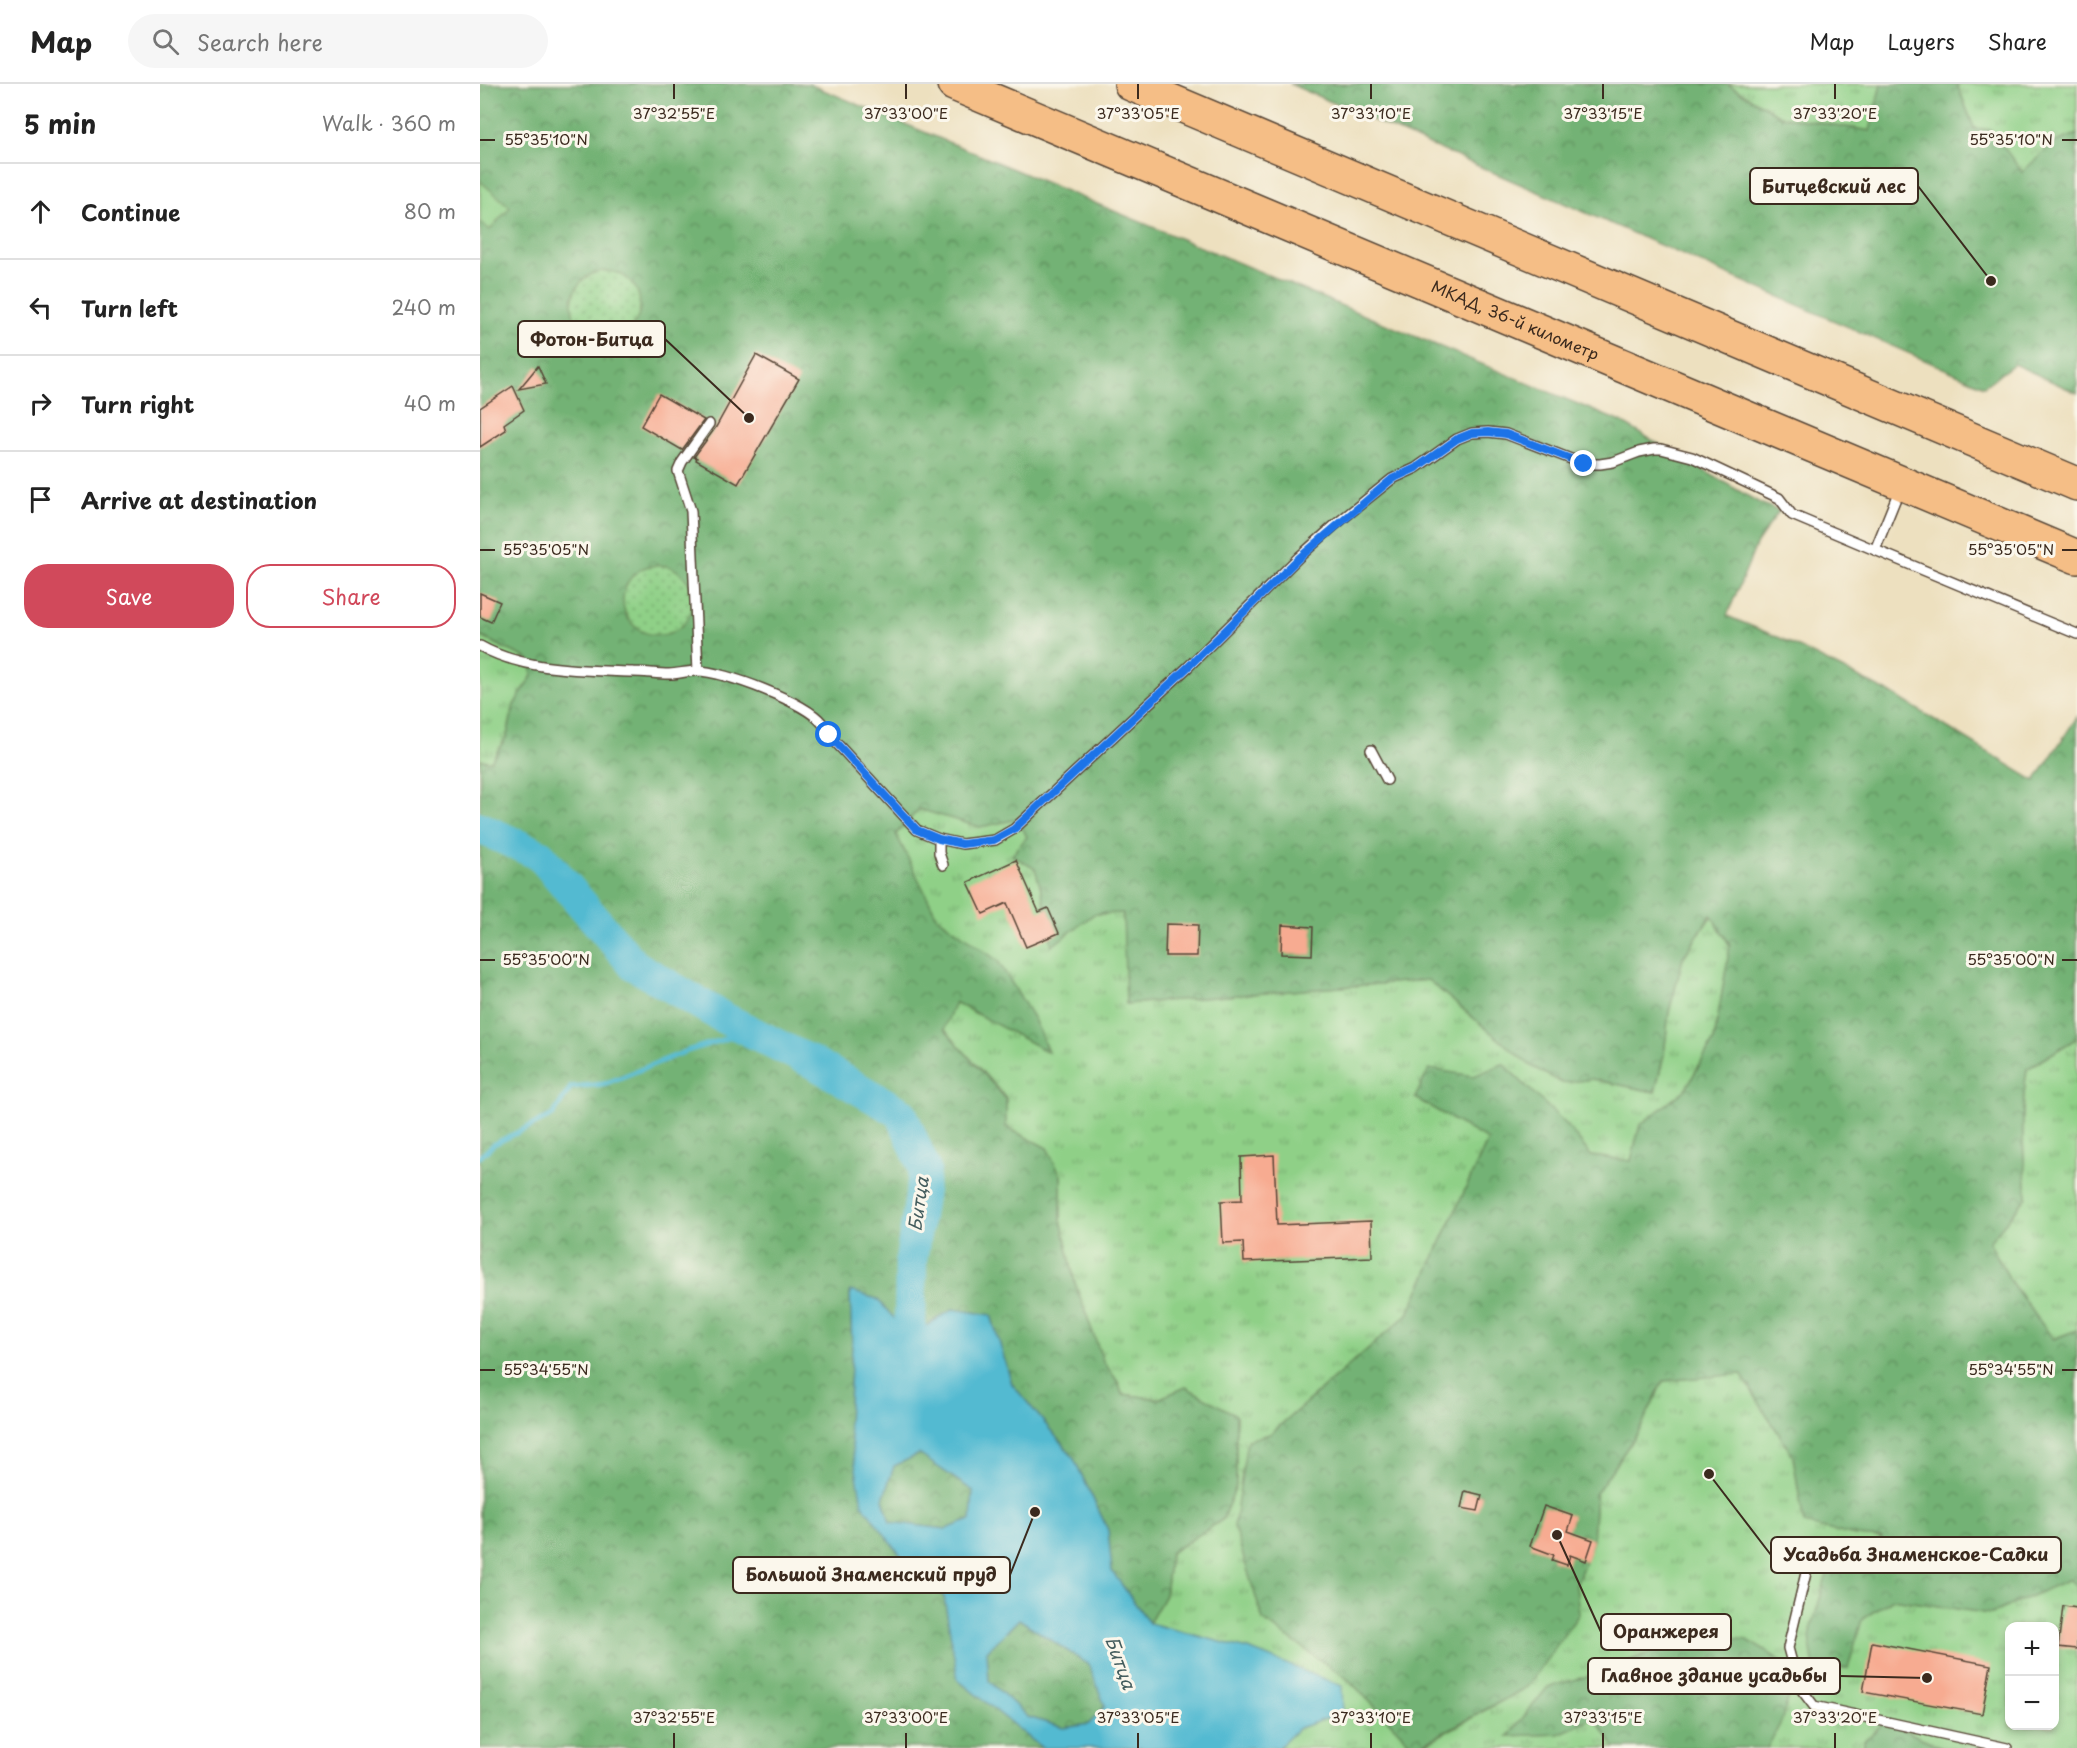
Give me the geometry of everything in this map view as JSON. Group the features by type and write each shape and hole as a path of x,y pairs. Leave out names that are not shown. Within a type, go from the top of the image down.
{"highway":[{"name":"МКАД, 36-й километр","path":"954,84 2077,557"},
{"path":"1131,84 2077,484"}],"lane":[{"path":"698,671 692,511 678,471 709,424"},
{"path":"480,646 493,653 526,663 580,669 668,674 698,671 742,681 777,695 814,716 917,830 939,839 962,844 994,840 1014,829 1188,667 1335,525 1392,479 1416,468 1457,439 1472,433 1488,432 1506,434 1584,464 1606,463 1654,449 1686,455 1779,498 1792,515 2077,634"},
{"path":"1875,550 1902,483"},
{"path":"1371,750 1387,780"},
{"path":"939,839 939,853 943,865"},
{"path":"1811,1552 1788,1648 1798,1685 1814,1706 2007,1748"}],"green space":[{"path":"480,84 809,84 1621,422 1758,502 1779,511 1757,543 1727,616 1780,638 1894,695 2035,781 2077,717 2077,1038 2027,1069 2023,1148 2027,1197 1989,1242 2013,1285 2053,1339 2077,1330 2077,1589 2070,1579 1991,1614 1893,1599 1862,1619 1848,1668 1814,1668 1809,1637 1827,1574 1863,1560 1882,1538 1856,1536 1804,1524 1793,1456 1741,1374 1663,1381 1640,1429 1596,1493 1593,1540 1576,1585 1579,1614 1527,1687 1415,1748 1349,1680 1263,1620 1234,1527 1247,1440 1270,1434 1408,1314 1488,1140 1415,1098 1429,1069 1474,1076 1503,1064 1567,1125 1591,1156 1631,1161 1640,1125 1685,1090 1714,1040 1730,945 1711,915 1683,958 1669,1012 1664,1054 1655,1092 1592,1079 1562,1083 1531,1066 1428,980 1126,1004 1123,913 1094,914 1052,946 1042,892 1035,869 1012,855 1027,837 1018,819 980,827 919,809 896,834 937,917 998,961 1034,1019 1048,1052 955,1002 944,1029 1006,1099 1006,1127 1047,1148 1061,1176 1061,1219 1075,1283 1103,1361 1118,1382 1122,1394 1158,1399 1186,1387 1236,1415 1236,1486 1222,1520 1170,1553 1165,1595 1149,1623 1112,1571 1108,1530 1073,1457 1012,1384 991,1315 953,1309 910,1337 877,1299 850,1292 852,1347 848,1424 904,1560 944,1597 959,1680 1042,1748 480,1748 480,760 491,761 507,736 514,705 532,676 530,660 480,636"},
{"path":"1290,84 1727,84 1780,116 1870,131 1881,84 1957,84 1974,128 1991,130 2022,172 2054,143 2077,134 2077,393 2014,364 1984,386"},
{"path":"1727,84 1881,84 1871,131 1780,116"},
{"path":"1957,84 2077,84 2077,134 2054,143 2022,173 1991,131 1974,128"},
{"path":"480,181 510,207 490,230 480,221"},
{"path":"613,271 625,277 634,286 640,298 638,318 630,329 613,339 599,339 582,329 574,318 572,298 582,281 593,273"},
{"path":"658,565 671,568 683,575 690,587 693,600 690,613 683,625 671,632 658,635 645,632 633,625 626,613 623,600 626,587 633,575 645,568"},
{"path":"480,636 530,660 532,676 514,705 507,736 491,761 480,760"},
{"path":"919,809 980,827 1018,819 1027,837 1042,892 1052,946 1094,914 1123,913 1127,1004 1428,980 1531,1066 1562,1083 1592,1079 1655,1092 1664,1054 1669,1012 1683,958 1712,915 1730,946 1714,1040 1685,1090 1640,1125 1631,1161 1591,1156 1567,1125 1474,1076 1415,1098 1488,1140 1408,1314 1270,1434 1263,1620 1349,1680 1415,1748 1278,1748 1299,1728 1343,1713 1251,1650 1149,1623 1165,1595 1170,1553 1222,1520 1236,1486 1236,1416 1186,1387 1158,1399 1122,1394 1118,1382 1103,1361 1075,1283 1061,1219 1061,1176 1047,1148 1006,1127 1006,1098 944,1029 954,1002 1047,1051 1034,1019 998,962 937,917 896,834"},
{"path":"2077,1038 2077,1330 2053,1339 2013,1285 1989,1242 2027,1197 2023,1118 2027,1069"},
{"path":"1741,1373 1793,1456 1804,1524 1856,1536 1883,1538 1863,1560 1827,1574 1848,1667 1862,1619 1893,1599 1990,1614 2071,1578 2077,1589 2077,1748 1944,1748 1885,1722 1864,1741 1864,1748 1767,1748 1781,1722 1707,1635 1664,1647 1600,1673 1508,1736 1558,1734 1596,1717 1615,1748 1418,1748 1527,1687 1578,1614 1576,1585 1593,1540 1596,1493 1640,1429 1663,1381"},
{"path":"919,1454 973,1491 971,1520 946,1529 890,1522 883,1499 894,1466"},
{"path":"1019,1619 1089,1665 1105,1706 1089,1724 1064,1728 1028,1717 989,1681 987,1651"},
{"path":"1707,1635 1747,1640 1797,1670 1781,1722 1767,1748 1615,1748 1595,1718 1558,1734 1508,1736 1548,1687 1600,1673 1664,1647"},
{"path":"1885,1722 1944,1748 1864,1748 1864,1741"}],"water":[{"path":"850,1291 877,1299 910,1336 953,1309 991,1315 1012,1384 1073,1457 1108,1530 1112,1571 1149,1623 1251,1650 1342,1686 1343,1713 1299,1728 1278,1748 1042,1748 958,1680 944,1597 904,1560 862,1504 848,1424 852,1347","holes":["919,1454 973,1491 971,1520 946,1529 890,1522 883,1499 894,1466","1019,1619 1089,1665 1105,1706 1089,1724 1064,1728 1028,1717 989,1681 987,1651"]}],"building":[{"path":"756,355 799,379 738,484 694,457 716,427"},
{"path":"538,366 546,384 519,389"},
{"path":"513,386 524,410 504,424 506,430 480,447 480,408"},
{"path":"659,394 704,420 682,450 641,426"},
{"path":"480,593 500,602 491,622 480,617"},
{"path":"1016,860 1039,912 1048,908 1059,933 1026,947 1007,903 983,914 968,882"},
{"path":"1166,924 1198,925 1197,956 1165,956"},
{"path":"1282,925 1313,927 1312,955 1281,954"},
{"path":"1274,1155 1277,1225 1371,1221 1372,1257 1244,1262 1243,1242 1223,1243 1221,1201 1242,1200 1241,1157"},
{"path":"1465,1491 1482,1495 1478,1511 1461,1508"},
{"path":"1544,1506 1573,1516 1568,1531 1593,1540 1586,1561 1570,1555 1567,1565 1552,1560 1554,1555 1530,1546"},
{"path":"2063,1606 2077,1608 2077,1649 2059,1647"},
{"path":"1872,1642 1991,1665 1982,1714 1863,1692"}],"waterway":[{"name":"Битца","path":"480,828 540,855 634,965 724,1018 819,1066 901,1113 925,1170 911,1261 910,1337 934,1372"},
{"path":"480,1157 494,1144 553,1115 571,1087 604,1084 687,1051 750,1031"}],"place":[{"name":"Битцевский лес","path":"1991,281"},
{"name":"Фотон-Битца","path":"749,418"},
{"name":"Усадьба Знаменское-Садки","path":"1709,1474"},
{"name":"Большой Знаменский пруд","path":"1035,1512"},
{"name":"Оранжерея","path":"1557,1535"},
{"name":"Главное здание усадьбы","path":"1927,1678"}],"route":[{"path":"829,735 917,830 939,839 962,844 994,840 1014,829 1188,667 1299,558 1335,525 1392,479 1416,468 1457,439 1472,433 1506,434 1584,464"}]}
